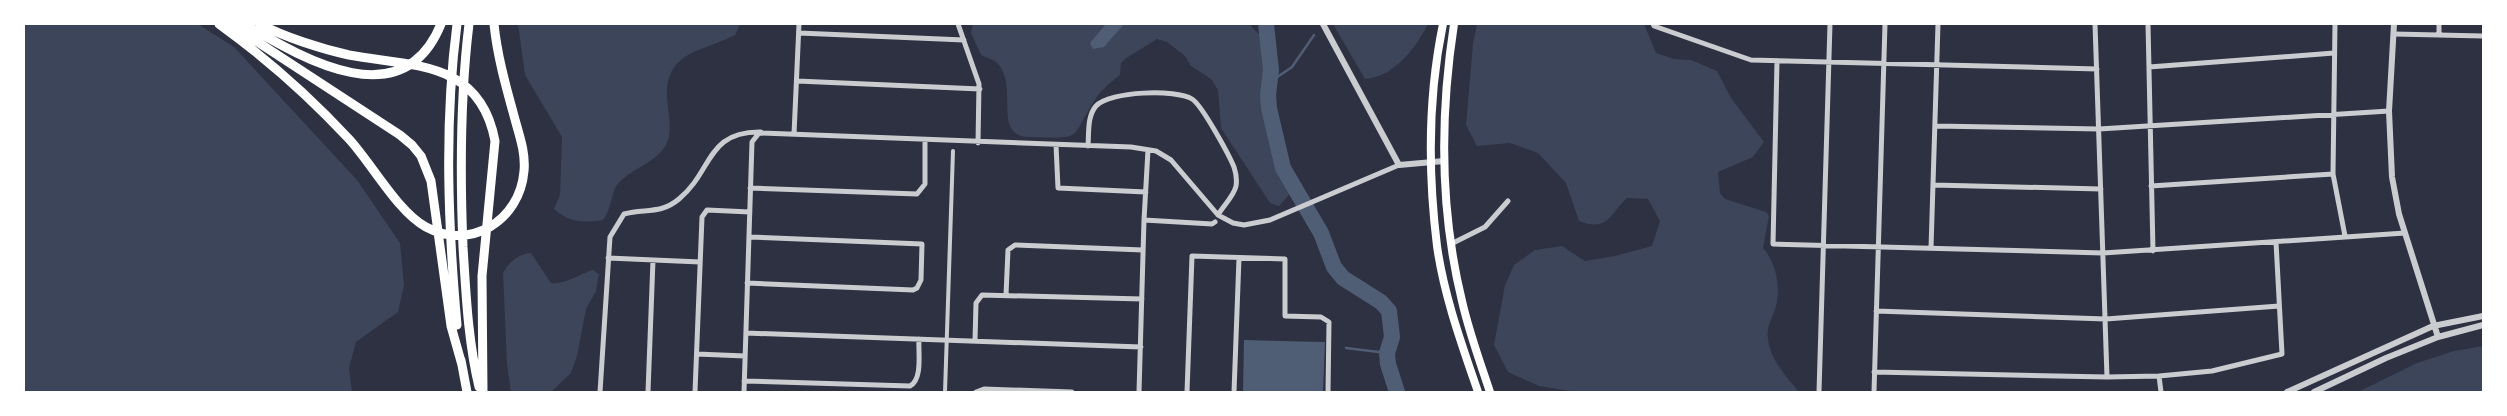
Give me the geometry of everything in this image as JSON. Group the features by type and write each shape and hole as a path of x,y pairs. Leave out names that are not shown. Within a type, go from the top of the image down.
{"highway":[{"path":"220,24 274,68 337,127 412,218 425,227 443,235 469,235 491,228 503,219 511,209 522,186 524,154 502,74 494,24"},
{"path":"230,24 400,135 421,156 431,181 451,326 462,365"},
{"path":"244,24 322,64 367,76 391,74 404,68 422,55 436,37 441,24"},
{"path":"260,24 320,47 349,55 436,70 454,77 465,84 476,95 492,122 495,141 482,276 482,392"},
{"path":"457,24 451,89 447,184 450,242 462,365 467,392"},
{"path":"470,24 465,60 460,176 466,298 474,366 482,392"}],"main road":[{"path":"1443,24 1434,71 1430,162 1437,248 1451,305 1478,392"},
{"path":"1454,24 1446,98 1444,161 1451,244 1462,301 1490,392"}],"street":[{"path":"794,134 799,24"},
{"path":"958,24 980,89 978,143"},
{"path":"1323,24 1398,165"},
{"path":"1654,24 1654,26 1751,60 2097,70"},
{"path":"1819,392 1830,24"},
{"path":"1874,392 1885,24"},
{"path":"1931,248 1938,24"},
{"path":"2095,24 2107,377"},
{"path":"2148,24 2154,251"},
{"path":"2335,24 2333,174 2345,236"},
{"path":"2394,24 2389,111 2392,177 2404,233 2438,337"},
{"path":"2439,24 2439,35"},
{"path":"798,33 964,40"},
{"path":"2394,34 2483,36"},
{"path":"2149,67 2334,53"},
{"path":"1777,61 1773,244 2103,253 2404,233"},
{"path":"797,81 980,89"},
{"path":"1088,146 1091,113 1097,105 1106,99 1130,93 1181,95 1191,98 1203,112 1234,168 1235,188 1218,215"},
{"path":"1936,126 2099,129 2389,111"},
{"path":"600,392 610,237 624,214 654,211 672,204 686,192 724,140 740,132 1148,150 1171,160 1218,215 1233,223 1263,223 1398,165 1444,161"},
{"path":"744,392 752,142 756,135 764,132"},
{"path":"750,188 918,194 925,184 925,140"},
{"path":"1056,145 1058,188 1146,192"},
{"path":"1139,392 1148,150"},
{"path":"945,392 953,151"},
{"path":"2151,186 2333,174"},
{"path":"1934,185 2101,189"},
{"path":"1451,244 1485,227 1508,201"},
{"path":"696,392 702,217 707,210 750,212"},
{"path":"1144,220 1212,224 1215,222"},
{"path":"747,283 913,290 917,288 921,280 922,244 749,237"},
{"path":"1874,372 2107,377 2159,376 2212,371 2282,354 2276,242"},
{"path":"1006,295 1008,250 1015,245 1143,250"},
{"path":"1187,392 1192,256 1285,259 1285,316 1321,317 1329,322 1328,392"},
{"path":"608,258 700,262"},
{"path":"1234,392 1239,258"},
{"path":"648,392 653,260"},
{"path":"975,341 976,303 982,295 1142,299"},
{"path":"1876,311 2106,319 2279,306"},
{"path":"2287,392 2433,326 2483,316"},
{"path":"2314,392 2386,358 2438,337 2483,325"},
{"path":"746,333 1141,347"},
{"path":"744,381 910,386 914,384 918,376 919,339"},
{"path":"697,354 745,356"},
{"path":"2159,376 2160,392"},
{"path":"976,392 984,389 1072,392"}],"shaded area":[{"path":"24,24 198,24 234,47 357,180 400,243 404,285 398,312 356,342 349,368 352,392 24,392"},
{"path":"518,24 740,24 735,35 698,50 679,62 672,71 668,82 667,98 670,130 664,148 659,154 629,174 617,185 603,220 583,222 566,217 554,209 560,195 562,137 525,75"},
{"path":"973,24 1249,24 1270,46 1275,57 1275,128 1284,163 1289,195 1279,206 1270,203 1221,128 1218,90 1211,79 1191,66 1185,56 1167,42 1157,39 1125,59 1121,63 1120,75 1098,95 1076,132 1072,135 1028,137 1017,134 1011,127 1008,118 1006,82 1002,70 995,61 981,55 971,33"},
{"path":"1106,24 1124,24 1104,47 1093,49 1090,43"},
{"path":"1333,24 1428,24 1417,42 1395,67 1376,77 1365,79"},
{"path":"1477,24 1644,24 1656,53 1674,59 1691,60 1717,71 1731,98 1764,142 1753,157 1718,172 1720,193 1725,199 1766,212 1769,216 1763,248 1774,267 1778,291 1776,306 1768,330 1768,339 1776,361 1799,392 1576,392 1539,386 1508,372 1494,345 1505,285 1514,265 1535,250 1562,246 1585,261 1615,256 1652,246 1660,221 1648,199 1627,198 1612,216 1602,223 1589,224 1579,221 1566,183 1538,153 1510,143 1477,146 1466,125 1473,44"},
{"path":"531,253 551,283 567,281 593,270 599,274 596,291 586,309 577,356 571,373 551,392 511,392 507,364 503,273 514,259"},
{"path":"1244,340 1325,342 1323,392 1243,392"},
{"path":"2483,346 2483,392 2358,392 2417,363 2454,351"}],"waterway":[{"path":"1266,24 1271,70 1268,95 1269,108 1283,168 1321,233 1334,267 1343,278 1381,302 1389,311 1392,337 1387,353 1388,364 1397,392"},
{"path":"1270,82 1292,67 1314,35"},
{"path":"1346,348 1387,353"}]}
